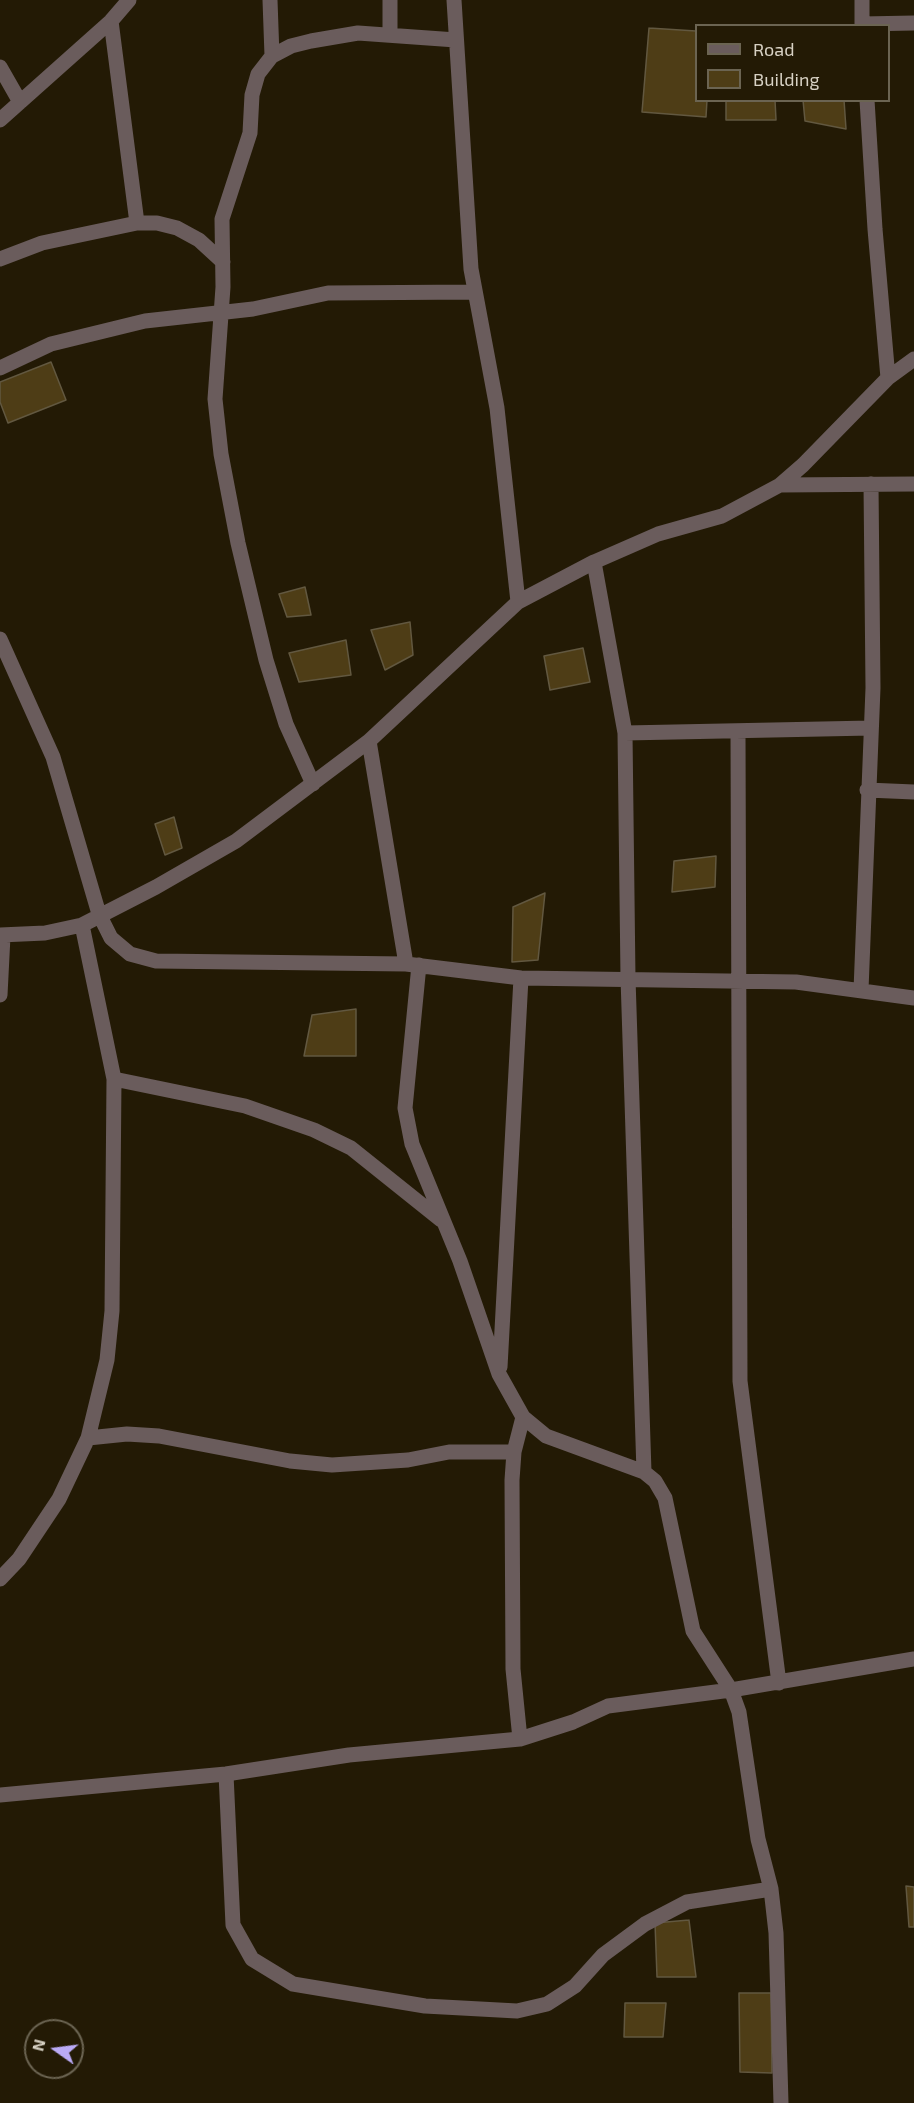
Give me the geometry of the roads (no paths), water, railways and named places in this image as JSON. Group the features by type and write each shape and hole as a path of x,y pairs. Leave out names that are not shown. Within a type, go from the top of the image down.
{"street":[{"path":"0,120 111,21 129,0"},
{"path":"270,0 272,56"},
{"path":"390,0 390,35"},
{"path":"454,0 474,292 497,408 518,602"},
{"path":"862,0 862,24"},
{"path":"111,21 137,224"},
{"path":"888,24 914,23"},
{"path":"313,784 286,724 269,669 226,483 215,399 221,314 222,219 250,133 252,95 258,74 272,56 291,46 358,33 456,40"},
{"path":"0,67 21,102"},
{"path":"867,102 874,229 888,378"},
{"path":"0,260 42,243 137,224 157,223 177,228 199,240 223,262"},
{"path":"0,368 51,344 145,321 221,314 253,309 294,298 351,291 474,292"},
{"path":"0,994 1,935 45,933 82,925 99,914 156,888 236,841 369,741 518,602 594,562 658,534 722,516 780,485 803,465 888,378 914,358"},
{"path":"861,990 867,790 873,688 871,484"},
{"path":"780,485 914,484"},
{"path":"594,562 625,733 628,978 644,1472"},
{"path":"0,639 54,757 99,914 111,938 130,954 156,961 413,965 521,978 796,982 914,998"},
{"path":"625,733 871,728"},
{"path":"738,731 740,1381 779,1683"},
{"path":"369,741 413,965 405,1108 412,1144 444,1222 499,1374 523,1417 546,1436 644,1472 655,1481 665,1498 693,1631 731,1690 739,1712 758,1839 771,1889 778,1959 781,2103"},
{"path":"867,790 914,792"},
{"path":"0,1579 20,1559 59,1499 88,1438 107,1360 112,1311 114,1079 82,925"},
{"path":"499,1374 521,978"},
{"path":"114,1079 245,1106 314,1130 351,1148 444,1222"},
{"path":"520,1739 513,1669 514,1452 523,1417"},
{"path":"88,1438 127,1434 159,1436 290,1461 332,1465 408,1460 448,1452 514,1452"},
{"path":"0,1795 226,1774 349,1755 520,1739 573,1722 608,1706 779,1683 914,1659"},
{"path":"226,1774 234,1925 252,1959 293,1984 425,2006 517,2011 548,2004 575,1986 603,1955 645,1924 687,1902 771,1889"}]}
